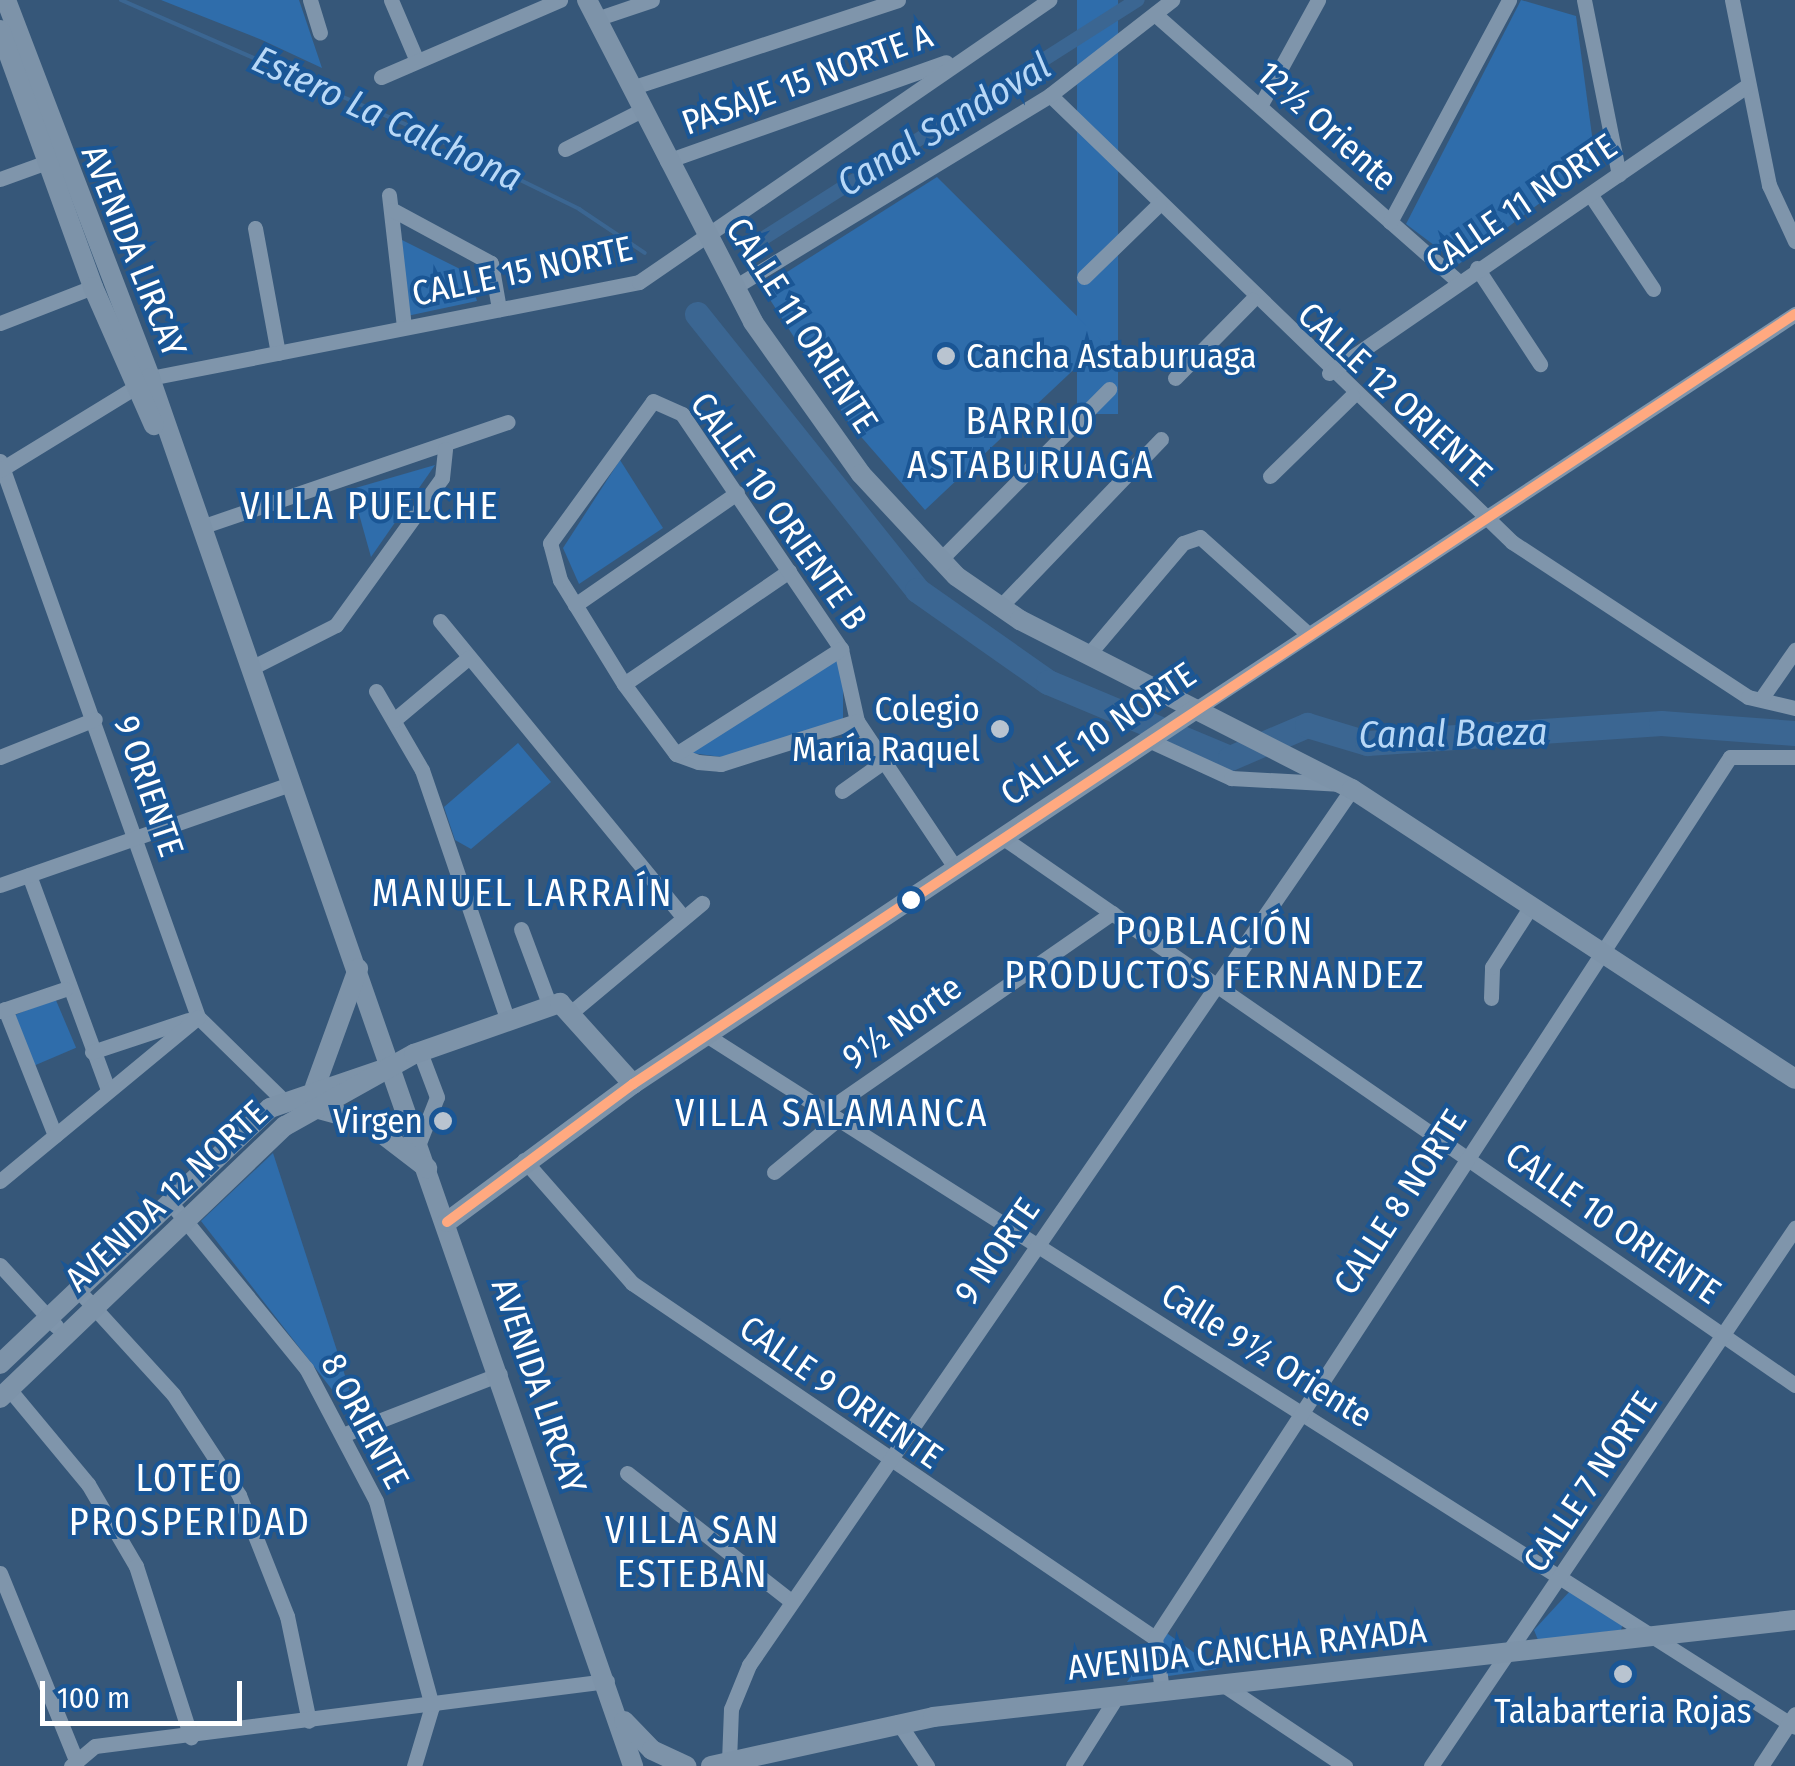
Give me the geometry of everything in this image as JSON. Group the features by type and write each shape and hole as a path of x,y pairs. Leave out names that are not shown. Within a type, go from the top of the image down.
{"main road":[{"name":"AVENIDA LIRCAY","path":"6,0 142,381 252,668 633,1750"},
{"name":"CALLE 11 ORIENTE","path":"591,9 733,288 840,448 939,561 999,608 1188,714 1220,721 1347,787 1795,1079"},
{"name":"AVENIDA LIRCAY","path":"0,30 92,287 142,381"},
{"name":"CALLE 10 NORTE","path":"447,1222 524,1160 633,1084 1188,714"},
{"path":"358,970 313,1098 367,1122 428,1169"},
{"name":"AVENIDA 12 NORTE","path":"0,1364 282,1100 313,1098 507,1018 561,1006"},
{"path":"561,1006 633,1084"},
{"name":"AVENIDA 12 NORTE","path":"4,1393 313,1098"},
{"name":"AVENIDA CANCHA RAYADA","path":"720,1763 898,1722 1795,1620"},
{"path":"633,1750 646,1766"},
{"path":"633,1750 686,1766"}],"street":[{"path":"310,0 320,32"},
{"path":"392,0 418,62"},
{"path":"380,77 560,0"},
{"path":"591,9 652,0"},
{"path":"631,88 898,0"},
{"name":"CALLE 15 NORTE","path":"142,381 639,282 967,54 1026,7 1049,0"},
{"path":"733,288 1050,95 1157,16 1172,0"},
{"path":"1260,106 1318,0"},
{"path":"1390,222 1509,0"},
{"path":"1584,0 1619,175"},
{"path":"1732,0 1768,185 1795,241"},
{"name":"12½ Oriente","path":"1157,16 1458,281"},
{"name":"PASAJE 15 NORTE A","path":"667,161 967,54"},
{"name":"CALLE 11 NORTE","path":"1328,374 1748,85"},
{"name":"CALLE 12 ORIENTE","path":"1050,95 1252,300 1483,517 1761,699 1795,708"},
{"path":"564,149 642,110"},
{"path":"0,179 47,162"},
{"path":"1590,194 1653,289"},
{"path":"404,326 388,225 391,203 491,263 499,309"},
{"path":"1084,276 1158,204"},
{"path":"255,228 278,353"},
{"path":"1477,268 1540,364"},
{"path":"0,322 92,287"},
{"path":"1175,378 1252,300"},
{"name":"CALLE 10 NORTE","path":"1188,714 1795,314"},
{"path":"1,466 142,381"},
{"path":"939,561 1109,388"},
{"path":"1270,476 1352,396"},
{"name":"CALLE 10 ORIENTE B","path":"574,605 550,544 640,413 660,399 682,414 841,650 857,721 956,869"},
{"path":"201,527 445,450 508,422"},
{"path":"999,608 1161,438"},
{"path":"252,668 336,625 442,478 445,450"},
{"name":"9 ORIENTE","path":"1,466 198,1017 282,1100"},
{"path":"737,493 574,605 624,684 679,755 721,764 857,721"},
{"path":"1088,655 1183,543 1200,536 1308,634"},
{"path":"624,684 788,572"},
{"path":"440,621 684,918"},
{"path":"679,755 841,650"},
{"path":"1761,699 1795,650"},
{"path":"394,720 468,658"},
{"path":"376,691 422,770 507,1018"},
{"path":"0,757 94,719"},
{"path":"1152,736 1232,778 1347,787"},
{"name":"CALLE 8 NORTE","path":"1155,1638 1465,1157 1730,758 1795,757"},
{"path":"842,790 884,762"},
{"path":"0,885 293,783"},
{"name":"9 NORTE","path":"720,1763 737,1688 792,1602 1216,986 1347,787"},
{"name":"CALLE 10 ORIENTE","path":"1002,838 1795,1385"},
{"path":"29,875 65,989 108,1090"},
{"path":"521,929 561,1006 702,903"},
{"path":"1492,998 1492,967 1531,906"},
{"name":"9½ Norte","path":"774,1172 832,1115 1112,913"},
{"path":"55,1135 2,1010 65,989"},
{"path":"92,1052 198,1017"},
{"path":"0,1181 198,1017"},
{"name":"Calle 9½ Oriente","path":"706,1036 1793,1721"},
{"path":"419,1143 437,1097 420,1052"},
{"name":"CALLE 9 ORIENTE","path":"524,1160 632,1283 888,1462 1155,1638"},
{"name":"8 ORIENTE","path":"170,1202 285,1339 344,1434 400,1564 432,1706"},
{"name":"CALLE 7 NORTE","path":"1432,1766 1563,1578 1795,1228"},
{"path":"0,1265 65,1336"},
{"path":"78,1290 172,1394 239,1495 287,1616 310,1722"},
{"path":"344,1434 500,1374"},
{"path":"4,1393 78,1472 136,1566 170,1649 191,1737"},
{"path":"627,1472 792,1602"},
{"path":"0,1573 73,1762 95,1746 310,1722 607,1681"},
{"path":"1155,1638 1162,1691"},
{"path":"1222,1684 1345,1766"},
{"path":"1073,1766 1117,1696"},
{"path":"414,1766 432,1706"},
{"path":"1761,1766 1793,1721"},
{"path":"898,1722 927,1766"}],"shaded area":[{"path":"161,0 299,0 322,68 262,40"},
{"path":"1077,0 1118,0 1118,414 1077,414"},
{"path":"1521,0 1576,16 1593,143 1588,167 1459,264 1406,224"},
{"name":"Cancha Astaburuaga","path":"937,177 1103,342 925,510 849,423 767,295 768,284"},
{"path":"396,237 468,273 477,301 407,316"},
{"path":"620,460 663,528 579,584 563,548"},
{"path":"435,465 371,557 352,489"},
{"path":"833,651 843,668 843,720 729,758 684,752"},
{"path":"518,743 551,782 471,849 455,840 444,807"},
{"path":"55,998 76,1048 29,1068 8,1018"},
{"path":"273,1153 351,1394 337,1396 201,1221"},
{"path":"1570,1591 1623,1623 1621,1630 1538,1640 1534,1630"},
{"path":"1161,1629 1217,1669 1127,1682"}],"waterway":[{"name":"Estero La Calchona","path":"121,0 416,129 579,209 645,253"},
{"name":"Canal Sandoval","path":"748,248 1138,0"},
{"name":"Canal Baeza","path":"697,314 917,590 1048,682 1230,758 1307,725 1367,743 1661,723 1795,733"}],"transit line":[{"path":"447,1222 633,1084 1795,314"}],"place":[{"name":"Cancha Astaburuaga","path":"946,356"},
{"name":"Colegio María Raquel","path":"1000,729"},
{"name":"Virgen","path":"443,1121"},
{"name":"Talabarteria Rojas","path":"1623,1674"}],"district":[{"name":"BARRIO ASTABURUAGA","path":"1031,444"},
{"name":"VILLA PUELCHE","path":"370,507"},
{"name":"MANUEL LARRAÍN","path":"523,894"},
{"name":"POBLACIÓN PRODUCTOS FERNANDEZ","path":"1215,954"},
{"name":"VILLA SALAMANCA","path":"832,1114"},
{"name":"LOTEO PROSPERIDAD","path":"190,1501"},
{"name":"VILLA SAN ESTEBAN","path":"693,1553"}]}
